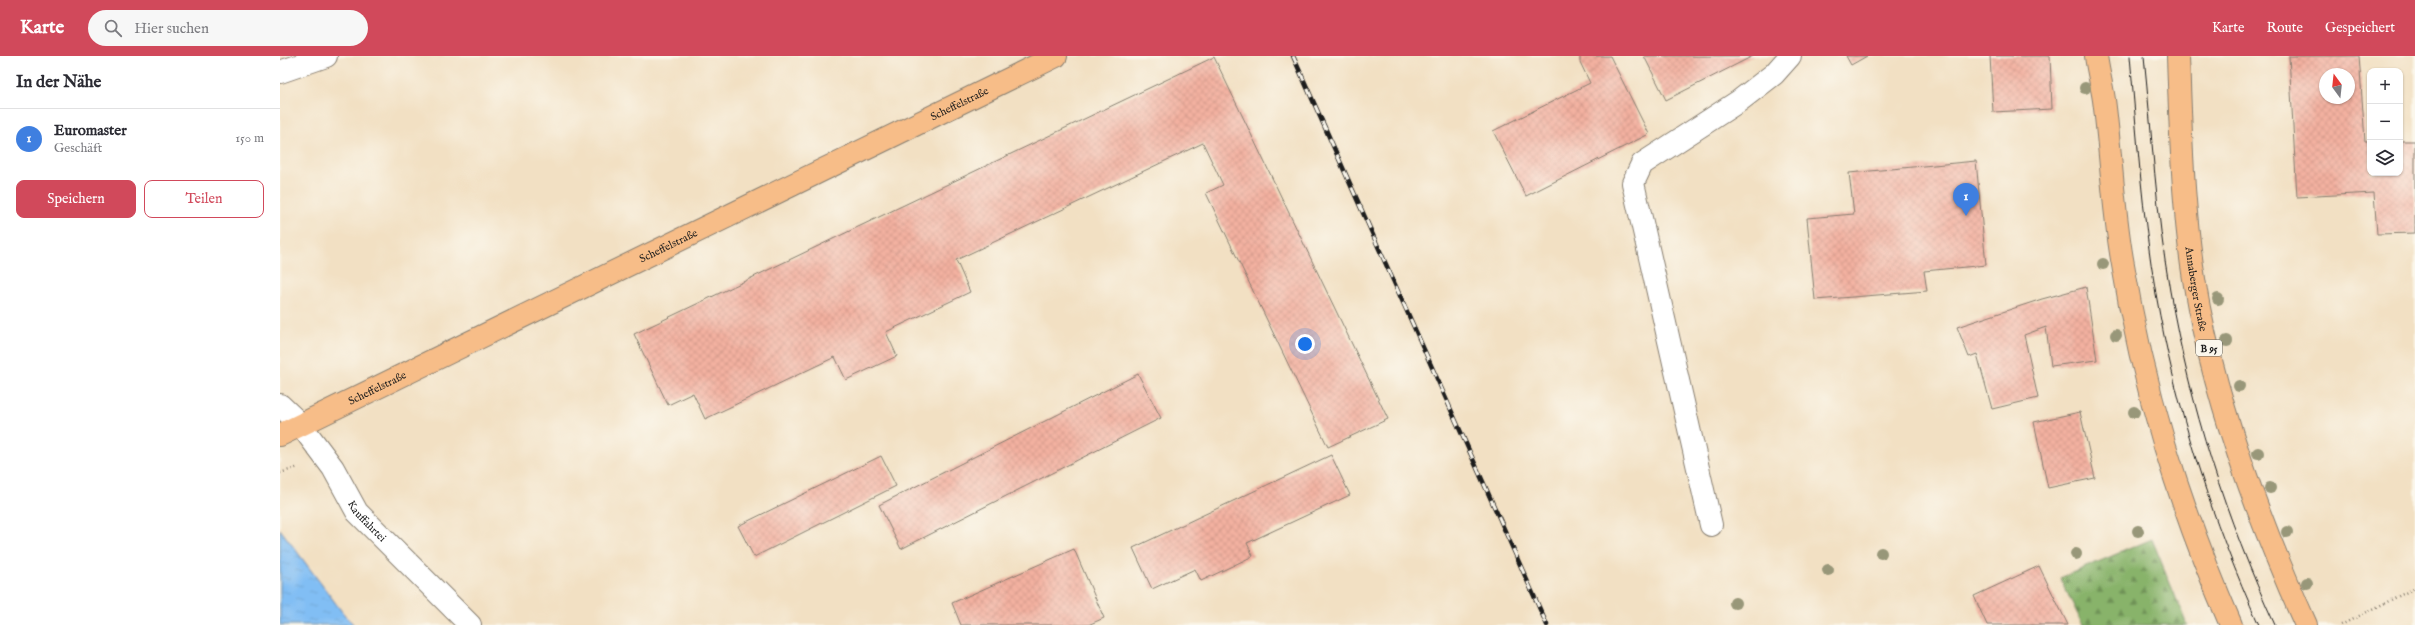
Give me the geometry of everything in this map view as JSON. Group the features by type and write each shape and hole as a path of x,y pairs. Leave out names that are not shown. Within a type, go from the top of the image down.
{"main road":[{"name":"Scheffelstraße","path":"280,435 1056,56"},
{"path":"2096,56 2104,99 2121,259 2143,366 2160,433 2182,505 2231,625"},
{"name":"Annaberger Straße","path":"2178,56 2180,142 2187,226 2199,308 2218,387 2240,464 2274,554 2306,625"}],"street":[{"path":"280,72 326,56"},
{"path":"1711,525 1633,183 1642,164 1739,102 1774,74 1790,56"},
{"name":"Kauffahrtei","path":"280,405 300,424 333,468 357,512 470,625"}],"path":[{"path":"2341,625 2415,588"}],"green space":[{"path":"2152,539 2187,625 2083,625 2060,578"}],"water":[{"path":"280,529 343,613 354,625 280,625"}],"building":[{"path":"1580,56 1610,56 1649,134 1526,196 1493,131 1590,83 1580,62"},
{"path":"1644,56 1753,56 1666,100"},
{"path":"1846,56 1867,56 1851,65"},
{"path":"1990,56 2050,56 2052,109 1993,112"},
{"path":"2289,56 2359,56 2365,141 2367,141 2367,176 2403,176 2403,141 2415,141 2415,233 2377,234 2374,193 2297,197"},
{"path":"1214,57 1388,419 1328,447 1206,193 1223,185 1203,143 956,260 970,292 886,332 897,356 846,380 835,357 705,419 693,393 668,405 634,334"},
{"path":"1976,161 1986,265 1924,271 1927,291 1815,300 1807,218 1854,214 1849,173"},
{"path":"2086,287 2097,360 2051,366 2046,327 2024,335 2038,398 1992,409 1977,354 1969,357 1957,327 2042,299"},
{"path":"1138,374 1161,418 901,549 879,505"},
{"path":"2080,412 2095,478 2048,488 2034,422"},
{"path":"1331,455 1350,495 1247,543 1253,556 1201,581 1195,569 1152,589 1133,548"},
{"path":"881,456 896,486 754,557 738,526"},
{"path":"1074,549 1104,618 1088,625 961,625 952,603"},
{"path":"2039,566 2068,625 1987,625 1974,596"}],"tram line":[{"path":"2130,56 2140,175 2147,235 2164,337 2197,462 2225,545 2259,625"},
{"path":"2144,56 2161,232 2178,334 2199,419 2212,461 2241,544 2275,625"}],"railway":[{"path":"1293,56 1547,625"}],"place":[{"name":"Euromaster","path":"1966,216"}]}
